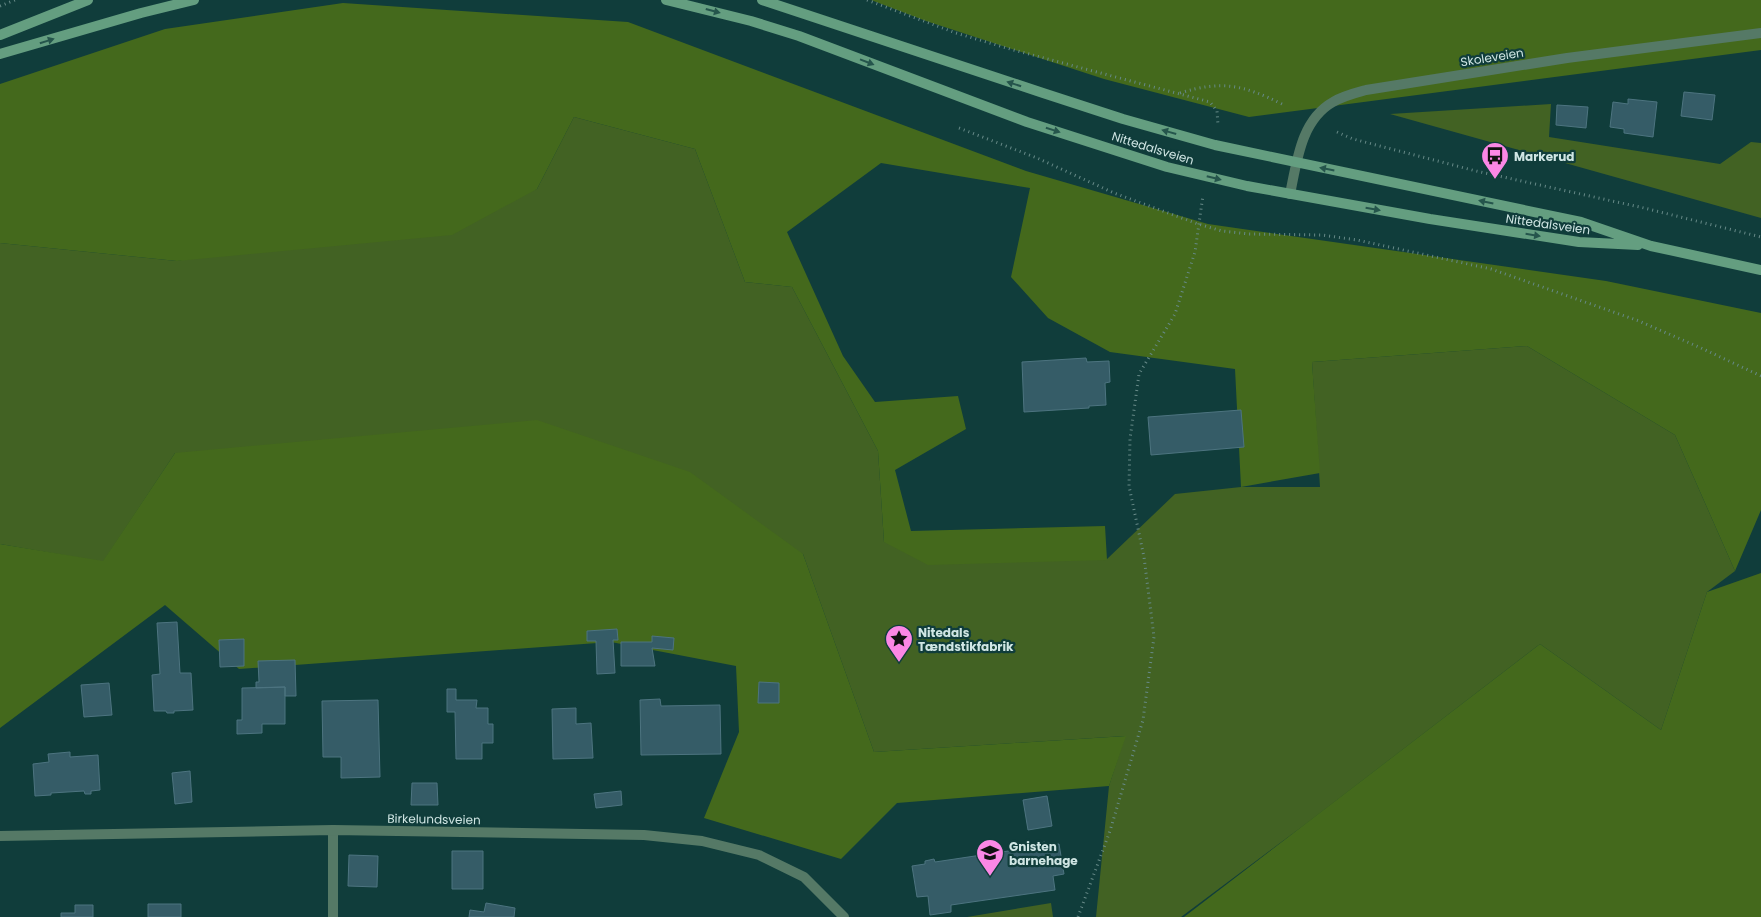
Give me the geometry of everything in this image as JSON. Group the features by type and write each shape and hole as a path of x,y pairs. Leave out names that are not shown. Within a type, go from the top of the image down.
{"main road":[{"path":"0,35 88,0"},
{"path":"0,54 141,13 194,0"},
{"name":"Nittedalsveien","path":"666,0 751,21 799,36 1027,122 1167,167 1247,186 1430,219 1579,242 1651,246"},
{"name":"Nittedalsveien","path":"762,0 1123,119 1216,145 1581,222 1651,246 1761,270"}],"street":[{"name":"Skoleveien","path":"1290,194 1306,132 1313,120 1332,102 1357,92 1567,58 1761,33"},
{"name":"Birkelundsveien","path":"0,836 333,830 644,835 702,841 759,854 804,877 844,917"},
{"path":"333,830 333,917"}],"path":[{"path":"0,6 15,0"},
{"path":"867,0 956,33 1210,102 1217,111 1218,125"},
{"path":"1180,93 1198,88 1222,85 1237,87 1282,104"},
{"path":"959,128 1037,158 1114,193 1222,231 1250,234 1322,235 1357,240 1491,269 1639,322 1761,376"},
{"path":"1337,132 1354,139 1476,171 1634,206 1761,237"},
{"path":"1078,917 1110,831 1143,720 1154,637 1144,557 1129,486 1130,439 1139,374 1176,314 1195,252 1204,195"}],"green space":[{"path":"871,0 1761,0 1761,50 1249,117 1104,79 926,21"},
{"path":"343,3 628,22 1026,171 1208,224 1606,281 1761,313 1761,510 1735,571 1675,435 1527,346 1312,362 1320,473 1241,487 1235,369 1110,352 1048,318 1011,277 1030,188 881,163 787,232 843,356 875,402 958,396 966,429 895,470 911,531 1105,526 1107,560 928,565 884,542 878,451 792,287 745,282 695,149 574,117 537,189 452,235 177,261 0,243 0,84 165,29"},
{"path":"1551,104 1549,137 1720,164 1751,142 1761,143 1761,218 1390,114"},
{"path":"574,117 695,149 745,282 792,287 878,451 884,542 1106,560 1175,494 1241,487 1320,487 1312,362 1527,346 1675,435 1735,571 1707,592 1661,730 1540,644 1181,917 1096,917 1109,786 1125,736 874,752 803,554 175,453 103,562 0,544 0,243 177,261 537,189"},
{"path":"537,420 690,472 803,554 874,752 1126,736 1109,786 897,803 841,859 704,818 739,732 736,666 611,642 239,669 165,605 0,728 0,544 103,561 175,453"},
{"path":"1761,573 1761,917 1184,917 1540,644 1661,730 1707,592"},
{"path":"1051,903 1053,917 967,917"}],"building":[{"path":"1684,92 1715,95 1712,120 1681,116"},
{"path":"1628,99 1657,102 1653,137 1624,133 1624,129 1610,127 1613,102 1628,104"},
{"path":"1557,105 1588,107 1586,128 1556,125"},
{"path":"1086,358 1087,362 1109,361 1110,382 1105,383 1106,405 1089,406 1089,408 1024,412 1022,362"},
{"path":"1241,410 1244,447 1151,455 1148,417"},
{"path":"177,622 180,673 191,673 193,710 174,711 174,713 154,711 152,675 160,674 157,623"},
{"path":"617,629 618,640 613,640 615,673 597,674 596,641 587,641 587,631"},
{"path":"652,636 674,638 673,650 652,648 655,666 621,666 621,642 652,642"},
{"path":"244,639 244,666 220,667 219,640"},
{"path":"295,660 296,696 285,696 285,687 256,688 256,682 259,682 258,661"},
{"path":"759,682 779,683 779,703 758,703"},
{"path":"109,683 112,715 84,717 81,685"},
{"path":"285,687 285,724 262,724 262,733 237,734 237,720 242,720 242,688"},
{"path":"447,689 456,689 456,700 477,700 476,708 488,708 488,724 493,724 493,743 482,743 482,759 456,759 455,712 447,712"},
{"path":"660,699 661,706 720,705 721,754 641,755 640,700"},
{"path":"378,700 380,777 341,778 341,757 323,757 322,701"},
{"path":"576,708 576,724 591,723 593,758 553,759 552,709"},
{"path":"70,752 70,757 98,755 100,790 91,791 91,794 85,794 84,791 35,796 33,764 49,762 48,754"},
{"path":"190,771 192,802 175,804 172,773"},
{"path":"412,783 437,783 438,805 411,805"},
{"path":"621,791 622,805 596,808 594,794"},
{"path":"1047,796 1052,826 1028,830 1023,800"},
{"path":"1045,842 1045,846 1059,844 1064,874 1053,876 1055,890 951,905 951,912 930,915 928,896 917,897 912,866 925,864 925,861 934,859 935,862 1035,847 1035,844"},
{"path":"452,851 483,851 483,889 452,889"},
{"path":"349,855 378,856 377,887 348,886"},
{"path":"486,903 515,908 514,917 469,917 470,910 484,912"},
{"path":"148,904 181,904 181,917 148,917"},
{"path":"75,905 93,905 93,917 61,917 61,913 75,913"}],"place":[{"name":"Markerud","path":"1495,180"},
{"name":"Nitedals Tændstikfabrik","path":"899,663"},
{"name":"Gnisten barnehage","path":"990,877"}]}
